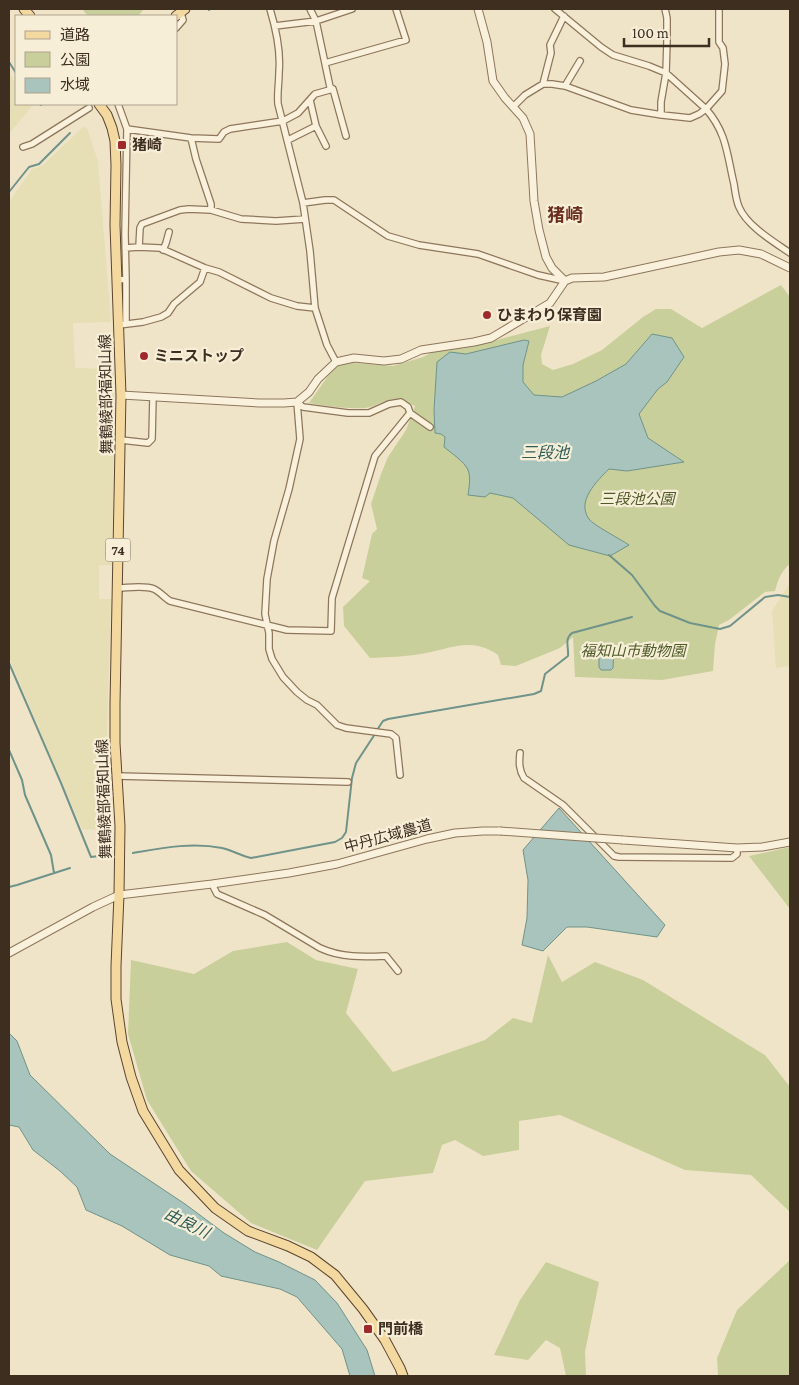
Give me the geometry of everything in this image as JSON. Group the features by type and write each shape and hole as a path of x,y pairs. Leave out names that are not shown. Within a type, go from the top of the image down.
{"main road":[{"name":"舞鶴綾部福知山線","path":"101,105 107,115 115,141 115,225 121,279 122,325 115,743 120,826 116,999 122,1042 131,1077 143,1111 179,1170 215,1208 248,1231 311,1257 335,1276 363,1309 384,1340 403,1376"}],"street":[{"path":"270,9 275,26 279,71 278,104 306,219 315,308 336,362"},
{"path":"310,9 316,21 330,87 333,89 346,136"},
{"path":"275,26 316,21 352,9"},
{"path":"325,63 406,40 396,9"},
{"path":"478,9 487,42 493,81 527,124 530,134 534,201 539,230 546,257 555,272 565,281"},
{"path":"555,9 601,47 613,54 666,72 706,109 715,119 724,137 738,207 768,238 790,253"},
{"path":"661,115 668,41 665,9"},
{"path":"514,107 526,94 543,84 552,84 565,86 631,110 690,118 699,114 722,91 725,64 723,48 719,42 719,9"},
{"path":"178,26 183,20 180,11"},
{"path":"543,84 551,53 550,45 564,16"},
{"path":"565,86 580,61"},
{"path":"127,129 191,138 219,139 224,132 230,129 283,121 298,113 315,94 333,89"},
{"path":"310,100 316,126 326,146"},
{"path":"118,105 127,129 125,248 121,279"},
{"path":"23,147 32,144 89,108"},
{"path":"288,140 316,126"},
{"path":"191,138 211,204 211,210"},
{"path":"303,203 334,200 388,236 418,245 478,254 565,281"},
{"path":"140,247 140,228 142,224 180,210 211,210 242,219 276,221 306,219"},
{"path":"163,250 169,232"},
{"path":"125,248 140,247 163,250 219,272 271,298 297,306 315,308"},
{"path":"121,395 284,404 297,402 309,392 318,379 336,362 354,358 384,361 401,359 421,350 491,338 550,303 565,281 572,278 604,277 719,252 739,250 761,254 790,268"},
{"path":"122,325 161,317 168,313 174,304 200,282 205,268"},
{"path":"120,440 148,443 152,439 153,397"},
{"path":"297,402 303,407 348,413 369,413 389,404 401,402 408,407 410,413 430,427"},
{"path":"297,402 300,439 289,489 274,541 267,579 265,604 269,649 272,659 283,677 297,692 317,705 338,725 346,728 391,734 396,738 400,775"},
{"path":"117,588 145,587 154,589 170,601 288,630 331,631 332,598 375,456 410,413"},
{"path":"520,753 520,772 524,778 563,805 614,856 729,858 737,854 737,848"},
{"path":"117,776 348,782"},
{"name":"中丹広域農道","path":"9,953 93,907 119,895 212,884 337,864 454,833 483,830 737,848 762,847 790,842"},
{"path":"212,884 217,894 265,915 320,948 329,952 356,957 386,956 398,971"}],"shaded area":[{"path":"9,73 15,82 15,105 33,105 9,134"},
{"path":"83,127 87,128 98,161 111,322 73,323 75,368 114,369 112,565 99,565 99,599 111,599 104,830 82,829 9,658 9,202 32,169 42,166"},
{"path":"790,583 790,666 776,668 772,611"}],"green space":[{"path":"82,9 144,9 139,15 87,15"},
{"name":"三段池公園","path":"781,285 790,297 790,564 780,576 775,591 765,592 729,620 719,625 715,644 713,671 662,680 575,677 573,637 560,648 516,666 501,665 498,655 480,646 471,645 398,657 370,658 344,626 343,607 370,581 362,578 372,534 377,529 371,504 388,457 406,430 415,406 396,399 364,408 343,408 309,403 328,376 340,364 354,363 393,366 423,357 436,350 474,346 550,326 541,355 542,364 553,370 573,364 602,350 656,309 671,309 702,328"},
{"path":"790,847 790,909 749,856"},
{"path":"287,942 316,960 358,969 346,1013 393,1072 485,1040 513,1018 532,1023 548,955 562,982 595,962 643,980 765,1055 790,1087 790,1212 751,1175 685,1170 560,1115 519,1121 519,1150 483,1156 455,1140 442,1145 433,1173 365,1181 317,1250 251,1223 191,1171 147,1100 128,1034 131,960 194,974 233,951"},
{"path":"790,1260 790,1376 718,1376 717,1358 737,1310"},
{"path":"546,1262 599,1282 585,1352 586,1376 566,1376 560,1348 546,1340 528,1360 494,1355 520,1300"}],"water":[{"name":"三段池","path":"652,334 672,338 684,357 667,382 658,389 639,414 648,438 684,462 627,471 609,469 594,485 586,498 585,505 586,512 592,522 629,545 610,556 569,545 513,498 490,493 485,497 468,495 470,479 468,470 461,461 444,447 445,437 435,433 434,410 437,362 450,352 466,354 524,340 529,341 523,365 523,382 534,395 562,397 626,364"},
{"path":"600,646 604,647 602,652 604,657 608,657 611,653 609,646 614,648 613,668 611,670 601,670 599,667"},
{"path":"559,808 665,925 657,937 587,927 567,927 543,951 522,945 527,918 528,880 523,850"},
{"name":"由良川","path":"9,1033 17,1041 30,1075 110,1154 185,1204 224,1233 255,1252 315,1280 337,1303 367,1350 375,1376 350,1376 342,1349 297,1297 280,1289 221,1276 209,1266 170,1255 122,1226 86,1210 77,1187 33,1150 19,1127 9,1125"}],"waterway":[{"path":"9,62 15,71"},
{"path":"9,192 29,167 39,164 70,133"},
{"path":"609,555 632,575 660,611 690,623 720,629 730,626 765,597 778,595 790,597"},
{"path":"377,730 383,721 388,719 534,694 541,691 545,674 568,656 567,641 572,633 632,617"},
{"path":"9,663 91,857 107,855"},
{"path":"133,853 177,846 211,846 251,858 335,842 342,838 346,832 352,778 356,763 375,734"},
{"path":"9,750 22,780 25,795 51,855 54,873"},
{"path":"9,887 70,868"}],"place":[{"name":"猪崎","path":"122,145"},
{"name":"ひまわり保育園","path":"487,315"},
{"name":"ミニストップ","path":"144,356"},
{"name":"門前橋","path":"368,1329"}],"district":[{"name":"猪崎","path":"565,215"}],"park label":[{"name":"福知山市動物園","path":"633,651"}]}
